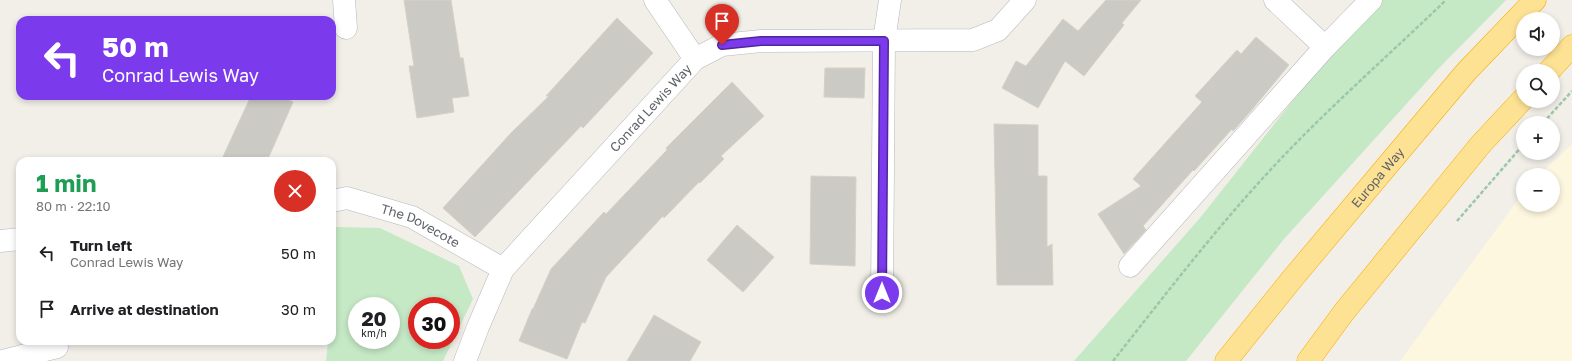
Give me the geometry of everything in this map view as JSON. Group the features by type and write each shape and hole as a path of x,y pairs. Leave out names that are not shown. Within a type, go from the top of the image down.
{"highway":[{"name":"Europa Way","path":"1226,361 1466,72 1535,0"},
{"path":"1555,64 1572,46"},
{"path":"1308,361 1353,301 1481,144 1516,106"}],"street":[{"path":"344,0 346,28"},
{"path":"655,0 695,60"},
{"path":"882,293 884,41 890,0"},
{"name":"Conrad Lewis Way","path":"465,361 478,326 503,269 695,60 722,45 761,41 973,40 998,30 1025,0"},
{"path":"1275,0 1325,48"},
{"path":"1130,266 1325,48 1371,0"},
{"name":"The Dovecote","path":"336,200 347,198 412,217 503,269"},
{"path":"0,241 16,240"},
{"path":"4,361 58,350"}],"path":[{"path":"1113,361 1218,229 1264,177 1308,131 1446,0"},
{"path":"1549,116 1572,91"}],"shaded area":[{"path":"1572,144 1572,361 1400,361 1516,203 1516,212 1560,212 1560,168 1546,168 1555,160 1560,160 1560,155"}],"green space":[{"path":"1380,0 1506,0 1438,69 1284,239 1186,361 1074,361 1200,218 1328,56"},
{"path":"336,227 380,228 459,266 473,299 460,326 460,297 408,297 408,349 449,349 443,361 326,361 328,345 336,345"}],"building":[{"path":"404,0 451,0 460,58 463,58 469,96 452,98 454,112 417,118 409,66 414,66"},
{"path":"1106,0 1141,0 1122,23 1124,25 1084,76 1065,61 1038,108 1002,88 1016,61 1026,66 1063,19 1078,31"},
{"path":"617,18 653,53 583,128 581,126 475,237 443,208 511,133 549,96 546,96"},
{"path":"1256,37 1289,65 1233,131 1232,129 1143,226 1146,230 1124,254 1098,214 1141,186 1133,179 1202,102 1195,96 1237,50 1241,54"},
{"path":"825,68 865,68 864,98 824,97"},
{"path":"732,82 764,116 721,156 724,159 664,218 663,216 606,277 585,323 582,322 567,359 519,341 551,269 604,212 606,214 667,150 666,148"},
{"path":"249,100 288,100 293,102 269,157 223,157"},
{"path":"994,124 1038,125 1038,176 1047,176 1047,247 1052,244 1053,285 997,285"},
{"path":"811,176 856,177 855,266 810,264"},
{"path":"737,225 774,257 743,292 707,260"},
{"path":"654,315 701,342 690,361 627,361"}],"route":[{"path":"722,45 761,41 884,41 882,293"}]}
